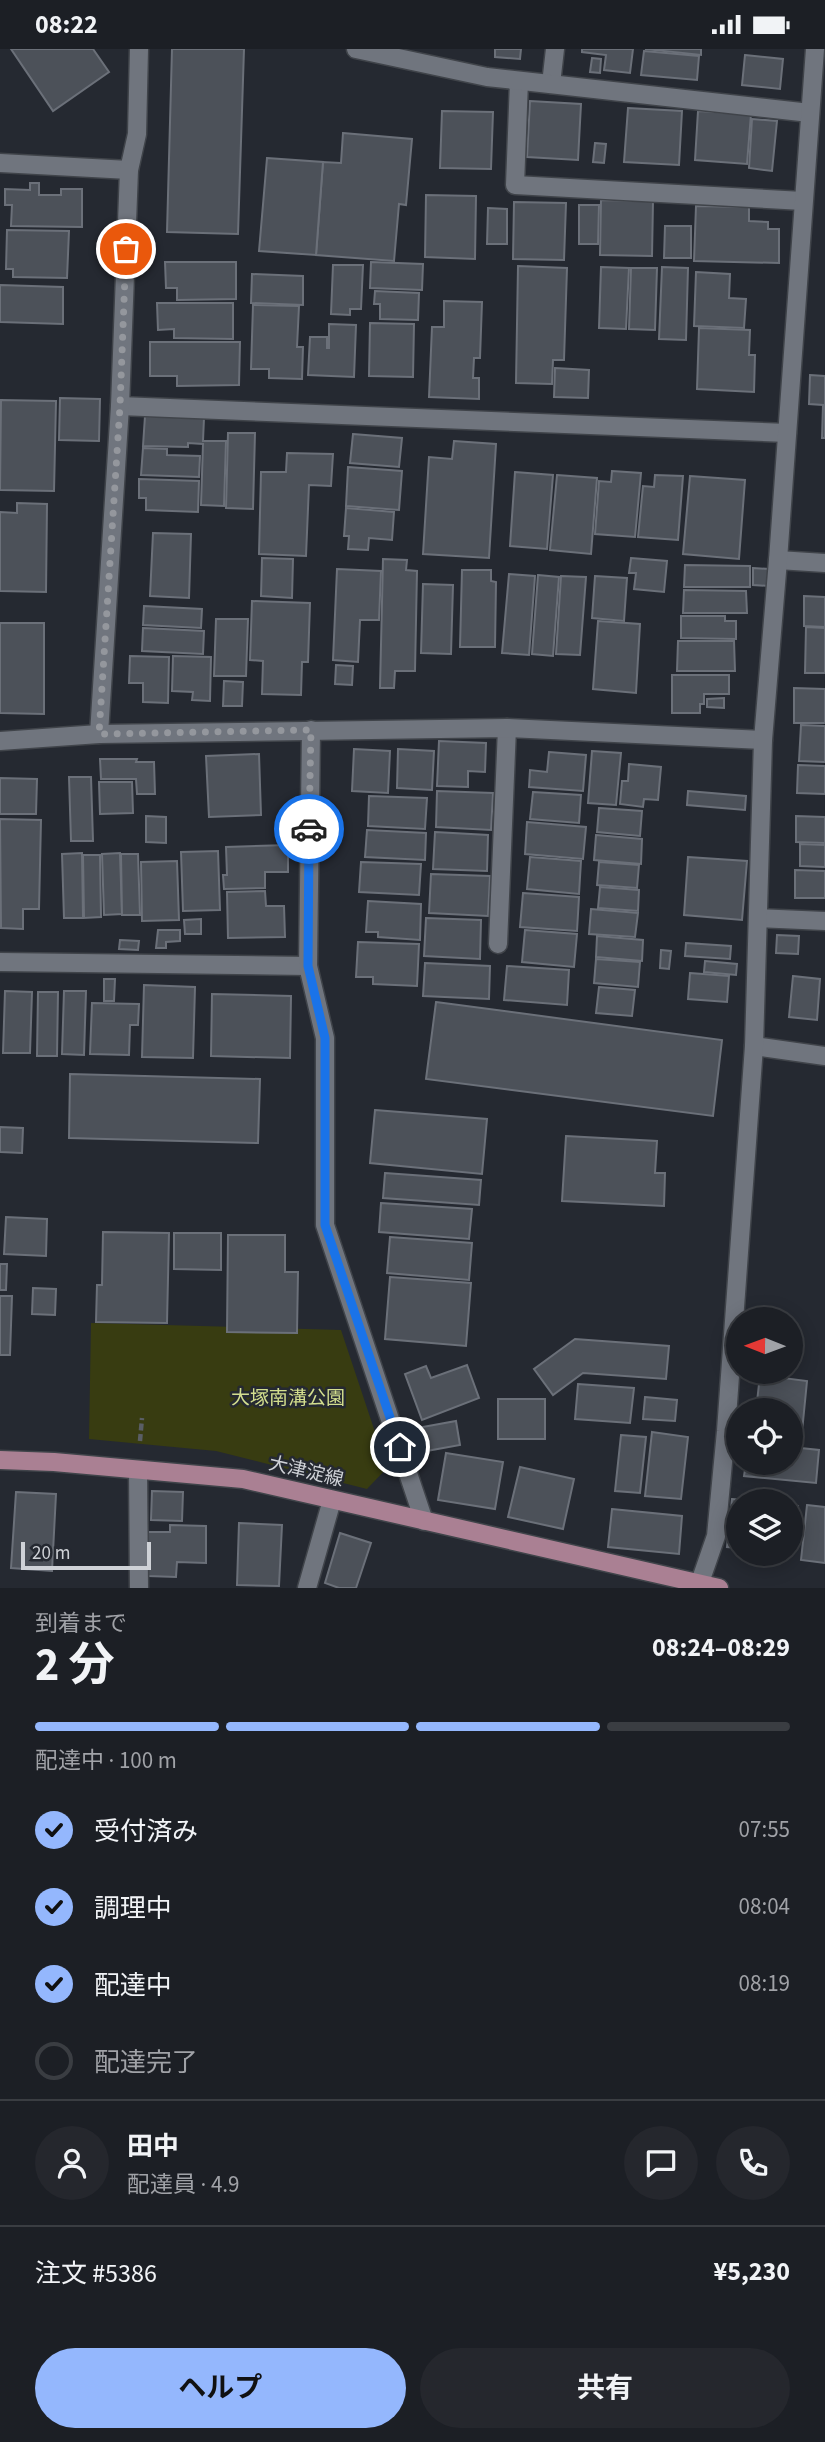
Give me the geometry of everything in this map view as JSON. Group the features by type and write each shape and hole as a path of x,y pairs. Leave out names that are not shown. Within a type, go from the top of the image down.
{"main road":[{"name":"大津淀線","path":"0,1460 54,1462 243,1479 698,1586 719,1588"}],"street":[{"path":"99,734 120,406 129,170 137,134 139,49"},
{"path":"356,49 487,77 810,113"},
{"path":"551,84 555,49"},
{"path":"698,1586 716,1536 726,1431 754,1046 763,740 810,113 819,75 815,49"},
{"path":"519,81 515,185 803,201"},
{"path":"0,163 129,170"},
{"path":"120,406 787,433"},
{"path":"778,560 825,563"},
{"path":"0,741 99,734 508,728 763,740"},
{"path":"498,944 508,728"},
{"path":"311,730 308,966 325,1038 325,1225 424,1521"},
{"path":"759,918 825,921"},
{"path":"0,962 308,966"},
{"path":"754,1046 825,1056"},
{"path":"138,1470 139,1588"},
{"path":"307,1588 332,1500"}],"green space":[{"name":"大塚南溝公園","path":"91,1323 341,1330 387,1468 367,1489 216,1451 89,1439"}],"building":[{"path":"11,49 93,49 109,72 53,111"},
{"path":"172,49 244,49 238,234 167,232"},
{"path":"495,49 521,49 520,59 495,57"},
{"path":"582,49 633,49 630,73 604,70 606,55 582,52"},
{"path":"645,49 701,49 701,55"},
{"path":"644,51 699,56 697,80 641,75"},
{"path":"745,55 783,59 780,89 742,85"},
{"path":"592,58 601,59 600,73 590,72"},
{"path":"530,101 581,104 578,160 527,157"},
{"path":"628,108 682,111 679,165 624,162"},
{"path":"442,111 493,112 491,169 440,168"},
{"path":"698,111 751,114 747,164 695,160"},
{"path":"752,119 777,121 772,171 749,168"},
{"path":"343,133 412,139 406,205 399,204 394,261 316,255 323,162 341,163"},
{"path":"595,143 606,144 604,163 593,162"},
{"path":"267,158 323,162 316,255 259,251"},
{"path":"30,183 39,183 39,195 61,195 61,189 82,189 82,227 11,226 12,205 5,205 5,189 30,190"},
{"path":"426,195 476,196 475,259 425,257"},
{"path":"601,200 653,201 652,256 600,255"},
{"path":"514,202 566,203 564,260 513,259"},
{"path":"579,205 599,205 598,244 579,244"},
{"path":"696,206 749,207 749,221 768,222 768,229 779,229 779,263 694,261"},
{"path":"488,208 507,209 507,244 487,244"},
{"path":"665,226 691,226 691,258 664,258"},
{"path":"7,230 69,231 67,278 13,277 13,269 6,269"},
{"path":"165,262 236,262 236,299 177,300 177,288 166,288"},
{"path":"371,262 423,264 422,290 370,288"},
{"path":"333,265 363,265 361,309 350,309 350,315 331,314"},
{"path":"518,266 567,268 564,360 553,360 552,384 516,383"},
{"path":"601,267 629,268 626,329 599,328"},
{"path":"662,267 688,268 686,340 659,339"},
{"path":"631,268 657,268 655,330 629,329"},
{"path":"696,272 730,274 729,298 746,299 744,328 694,326"},
{"path":"252,274 303,276 303,305 251,303"},
{"path":"0,285 63,287 63,324 0,322"},
{"path":"375,291 419,293 418,320 380,319 380,304 374,304"},
{"path":"444,301 482,302 480,358 474,358 473,378 479,378 479,399 429,397 432,327 444,327"},
{"path":"157,303 233,303 233,339 174,338 174,329 158,330"},
{"path":"253,305 299,306 297,347 303,347 302,379 269,378 269,369 251,369"},
{"path":"370,323 414,324 413,377 369,376"},
{"path":"329,324 356,325 354,377 308,375 310,337 327,337 329,348"},
{"path":"699,328 750,330 749,355 755,355 754,392 697,389"},
{"path":"150,342 240,342 239,385 177,386 177,376 150,376"},
{"path":"555,368 589,370 588,398 554,397"},
{"path":"810,375 825,376 825,438 822,438 823,405 809,404"},
{"path":"60,398 100,399 99,441 59,440"},
{"path":"1,400 56,401 54,491 0,490"},
{"path":"145,416 204,418 203,441 226,441 224,506 201,505 203,444 188,443 188,447 143,446"},
{"path":"228,433 255,433 253,509 226,508"},
{"path":"353,434 402,438 399,467 350,463"},
{"path":"454,441 496,444 489,558 423,554 429,457 452,459"},
{"path":"143,448 167,449 167,455 200,456 199,477 141,475"},
{"path":"287,453 333,454 331,486 309,485 306,556 259,554 261,472 286,472"},
{"path":"348,467 402,471 399,510 346,506"},
{"path":"612,471 641,473 635,537 595,534 599,481 611,482"},
{"path":"515,472 553,475 547,549 510,546"},
{"path":"557,475 597,478 591,554 550,550"},
{"path":"655,475 683,476 678,540 638,537 643,486 654,487"},
{"path":"690,476 745,480 739,559 683,554"},
{"path":"139,479 199,481 198,512 146,510 146,498 139,498"},
{"path":"17,503 47,504 46,592 0,591 0,512 17,513"},
{"path":"346,508 394,512 392,540 369,538 368,550 348,549 349,536 344,536"},
{"path":"153,533 191,534 189,598 150,596"},
{"path":"262,558 293,559 292,598 261,596"},
{"path":"631,558 667,561 664,592 634,589 636,573 629,573"},
{"path":"383,559 407,560 406,570 417,571 415,671 395,671 394,688 380,688"},
{"path":"685,565 750,566 750,587 684,587"},
{"path":"753,568 769,569 769,586 753,585"},
{"path":"337,569 381,571 379,620 360,620 358,662 333,660"},
{"path":"462,570 491,570 491,581 496,582 495,647 460,647"},
{"path":"509,574 535,576 529,655 502,653"},
{"path":"538,575 559,577 553,656 532,654"},
{"path":"561,576 586,577 580,655 556,654"},
{"path":"595,576 627,578 624,621 592,618"},
{"path":"423,584 453,585 451,654 421,653"},
{"path":"684,590 746,591 747,613 683,613"},
{"path":"804,596 825,597 825,627 804,626"},
{"path":"252,601 310,603 308,662 302,662 301,695 262,694 263,661 250,660"},
{"path":"144,606 202,609 201,628 143,625"},
{"path":"681,616 725,616 725,621 736,621 736,639 681,638"},
{"path":"216,619 248,619 246,676 214,676"},
{"path":"598,621 640,624 636,693 593,689"},
{"path":"0,623 44,623 44,714 0,713"},
{"path":"806,627 825,628 825,673 805,673"},
{"path":"143,628 204,631 203,654 142,651"},
{"path":"678,641 734,641 735,671 677,671"},
{"path":"130,656 169,657 168,703 143,702 143,683 129,683"},
{"path":"173,656 211,657 210,701 192,700 193,692 172,691"},
{"path":"336,665 353,666 352,685 335,684"},
{"path":"672,675 729,675 729,694 704,694 700,713 672,713"},
{"path":"224,681 243,682 242,706 223,706"},
{"path":"794,688 825,689 825,723 794,723"},
{"path":"724,698 724,708 707,707 707,699"},
{"path":"801,725 825,726 825,762 799,761"},
{"path":"439,741 486,743 485,772 468,771 468,787 437,786"},
{"path":"354,749 390,751 388,793 352,791"},
{"path":"398,749 434,751 432,790 397,788"},
{"path":"592,751 621,753 616,805 588,803"},
{"path":"549,752 586,755 583,791 529,787 530,770 547,772"},
{"path":"259,754 261,815 209,817 206,756"},
{"path":"100,759 154,762 155,794 137,794 136,779 101,779"},
{"path":"629,764 661,767 658,800 644,799 643,807 620,804 622,781 628,781"},
{"path":"798,765 825,766 825,794 797,793"},
{"path":"69,777 91,777 93,841 71,841"},
{"path":"0,778 37,779 36,814 0,814"},
{"path":"99,782 132,782 133,813 100,814"},
{"path":"437,791 493,793 491,830 436,827"},
{"path":"688,791 746,796 745,810 687,805"},
{"path":"533,792 581,795 579,823 530,819"},
{"path":"369,796 427,798 425,829 368,826"},
{"path":"599,808 642,811 640,836 597,832"},
{"path":"146,816 166,817 166,843 146,842"},
{"path":"796,816 825,817 825,843 796,842"},
{"path":"0,819 41,820 39,909 23,909 23,929 1,928"},
{"path":"527,822 586,827 583,859 525,854"},
{"path":"367,830 426,833 425,860 365,857"},
{"path":"435,832 488,835 487,871 433,869"},
{"path":"596,835 642,839 641,864 594,860"},
{"path":"800,844 825,845 825,867 800,866"},
{"path":"288,845 288,872 265,872 265,888 224,889 223,875 227,875 226,847"},
{"path":"218,851 220,910 183,911 181,852"},
{"path":"82,853 83,918 64,918 62,854"},
{"path":"120,853 122,914 104,915 102,854"},
{"path":"121,854 138,854 140,915 122,915"},
{"path":"83,855 100,855 101,917 84,918"},
{"path":"530,857 581,861 579,894 527,889"},
{"path":"688,857 747,861 742,920 684,915"},
{"path":"177,861 179,920 142,921 141,862"},
{"path":"361,862 421,864 419,895 359,892"},
{"path":"599,862 639,865 637,888 597,885"},
{"path":"795,870 825,871 825,898 795,898"},
{"path":"431,874 490,876 488,916 429,913"},
{"path":"600,887 639,890 638,911 598,908"},
{"path":"265,891 266,906 284,906 285,937 228,938 227,892"},
{"path":"523,893 579,897 577,931 520,927"},
{"path":"368,901 421,904 420,940 378,937 378,932 366,932"},
{"path":"591,909 638,913 635,937 589,934"},
{"path":"426,918 481,920 480,959 424,956"},
{"path":"201,919 201,934 185,934 184,920"},
{"path":"158,930 180,930 180,941 166,942 166,948 156,948"},
{"path":"525,930 577,934 574,967 522,962"},
{"path":"777,935 799,936 798,954 776,953"},
{"path":"597,936 643,940 642,961 596,957"},
{"path":"120,940 139,941 138,950 119,949"},
{"path":"358,942 419,944 417,986 373,984 373,977 356,977"},
{"path":"686,943 731,946 730,959 685,956"},
{"path":"661,950 671,951 669,969 660,968"},
{"path":"596,959 640,962 638,987 594,983"},
{"path":"705,961 737,964 736,975 704,972"},
{"path":"425,963 490,966 489,999 423,996"},
{"path":"507,966 569,970 567,1005 504,1000"},
{"path":"690,973 729,976 727,1002 688,999"},
{"path":"793,976 820,979 817,1020 789,1017"},
{"path":"104,979 115,979 114,1001 104,1001"},
{"path":"144,985 195,987 193,1058 142,1057"},
{"path":"599,987 635,990 632,1016 596,1013"},
{"path":"5,991 32,992 30,1053 3,1053"},
{"path":"64,991 86,991 84,1055 62,1054"},
{"path":"38,992 58,992 57,1056 37,1056"},
{"path":"212,994 291,996 290,1058 211,1056"},
{"path":"436,1002 722,1040 713,1116 426,1079"},
{"path":"92,1003 139,1004 138,1025 130,1025 129,1055 90,1054"},
{"path":"70,1074 260,1079 258,1143 69,1138"},
{"path":"375,1110 487,1119 482,1174 370,1163"},
{"path":"0,1127 23,1128 22,1153 0,1152"},
{"path":"566,1136 657,1141 655,1173 665,1173 664,1206 562,1201"},
{"path":"385,1173 481,1180 479,1205 383,1198"},
{"path":"381,1203 472,1209 469,1239 379,1232"},
{"path":"6,1217 47,1219 46,1256 4,1254"},
{"path":"103,1232 169,1233 167,1323 96,1322 97,1285 102,1285"},
{"path":"174,1233 221,1233 221,1270 174,1269"},
{"path":"228,1235 285,1235 285,1272 298,1272 297,1333 227,1332"},
{"path":"390,1237 472,1243 469,1280 387,1273"},
{"path":"0,1264 7,1264 6,1290 0,1290"},
{"path":"390,1277 471,1283 466,1346 385,1339"},
{"path":"33,1288 56,1289 55,1315 32,1314"},
{"path":"0,1296 12,1296 10,1355 0,1355"},
{"path":"575,1339 669,1346 666,1379 583,1373 553,1395 534,1369"},
{"path":"467,1365 479,1398 422,1420 405,1374 426,1366 431,1378"},
{"path":"803,1380 807,1381 803,1422 803,1398 757,1398 759,1384 803,1384"},
{"path":"578,1384 634,1388 630,1423 575,1419"},
{"path":"645,1397 677,1400 675,1421 643,1419"},
{"path":"498,1399 545,1399 545,1439 498,1439"},
{"path":"456,1421 460,1445 421,1452 417,1428"},
{"path":"652,1432 688,1437 681,1499 645,1496"},
{"path":"621,1435 646,1437 640,1493 615,1491"},
{"path":"803,1448 819,1450 816,1483 744,1476 803,1475"},
{"path":"446,1453 503,1462 495,1509 438,1500"},
{"path":"520,1467 574,1479 563,1529 508,1517"},
{"path":"152,1491 183,1492 182,1521 151,1520"},
{"path":"16,1492 56,1494 52,1571 11,1568"},
{"path":"807,1505 825,1507 825,1563 803,1560"},
{"path":"612,1509 682,1516 679,1554 608,1547"},
{"path":"239,1523 282,1525 279,1586 237,1585"},
{"path":"170,1525 206,1526 206,1563 177,1562 176,1577 148,1576 148,1532 170,1532"},
{"path":"340,1533 371,1543 356,1588 339,1588 325,1583"}],"way so far":[{"path":"126,249 120,406 99,734 311,730 309,829"}],"route":[{"path":"309,829 308,966 325,1038 325,1225 400,1447"}]}
